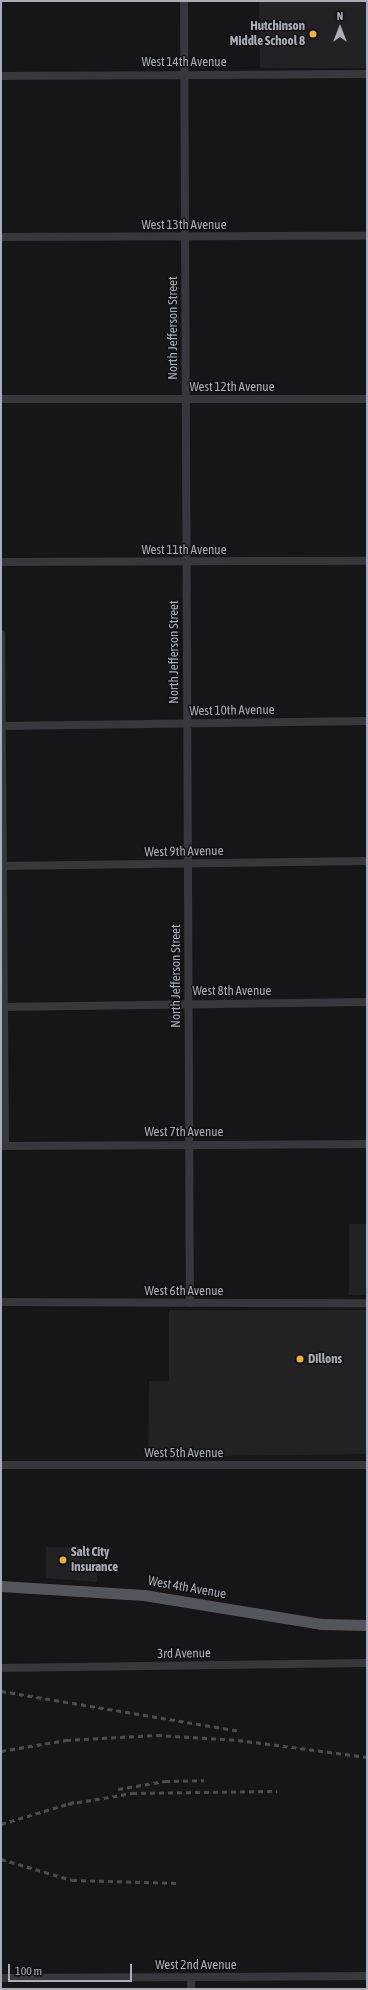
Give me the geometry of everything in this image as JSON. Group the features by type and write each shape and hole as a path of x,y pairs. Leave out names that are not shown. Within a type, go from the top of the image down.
{"main road":[{"name":"West 4th Avenue","path":"1,1586 144,1595 321,1624 367,1625"}],"street":[{"name":"North Jefferson Street","path":"184,1 186,724 190,1303"},
{"name":"West 14th Avenue","path":"1,76 367,74"},
{"name":"West 13th Avenue","path":"1,237 367,236"},
{"name":"West 12th Avenue","path":"1,399 367,399"},
{"name":"West 11th Avenue","path":"1,562 367,561"},
{"path":"1,634 3,1146"},
{"name":"West 10th Avenue","path":"1,726 367,721"},
{"name":"West 9th Avenue","path":"1,866 367,861"},
{"name":"West 8th Avenue","path":"2,1007 188,1003 367,1002"},
{"name":"West 7th Avenue","path":"3,1146 189,1143 367,1144"},
{"name":"West 6th Avenue","path":"1,1302 367,1303"},
{"name":"West 5th Avenue","path":"1,1465 367,1465"},
{"name":"3rd Avenue","path":"1,1668 367,1663"},
{"name":"West 2nd Avenue","path":"1,1978 367,1976"},
{"path":"191,1977 191,1989"}],"shaded area":[{"name":"Hutchinson Middle School 8","path":"259,1 367,1 367,68 260,68"},
{"path":"349,1224 367,1224 367,1295 349,1295"},
{"path":"169,1310 367,1310 367,1454 148,1457 149,1381 169,1381"},
{"path":"46,1547 97,1547 97,1582 46,1578"}],"railway":[{"path":"1,1691 239,1731"},
{"path":"1,1751 66,1740 157,1735 238,1740 367,1757"},
{"path":"118,1789 165,1781 204,1780"},
{"path":"68,1804 132,1793 277,1791"},
{"path":"1,1824 74,1802"},
{"path":"1,1859 72,1880 179,1883"}],"place":[{"name":"Hutchinson Middle School 8","path":"313,34"},
{"name":"Dillons","path":"300,1359"},
{"name":"Salt City Insurance","path":"63,1560"}]}
